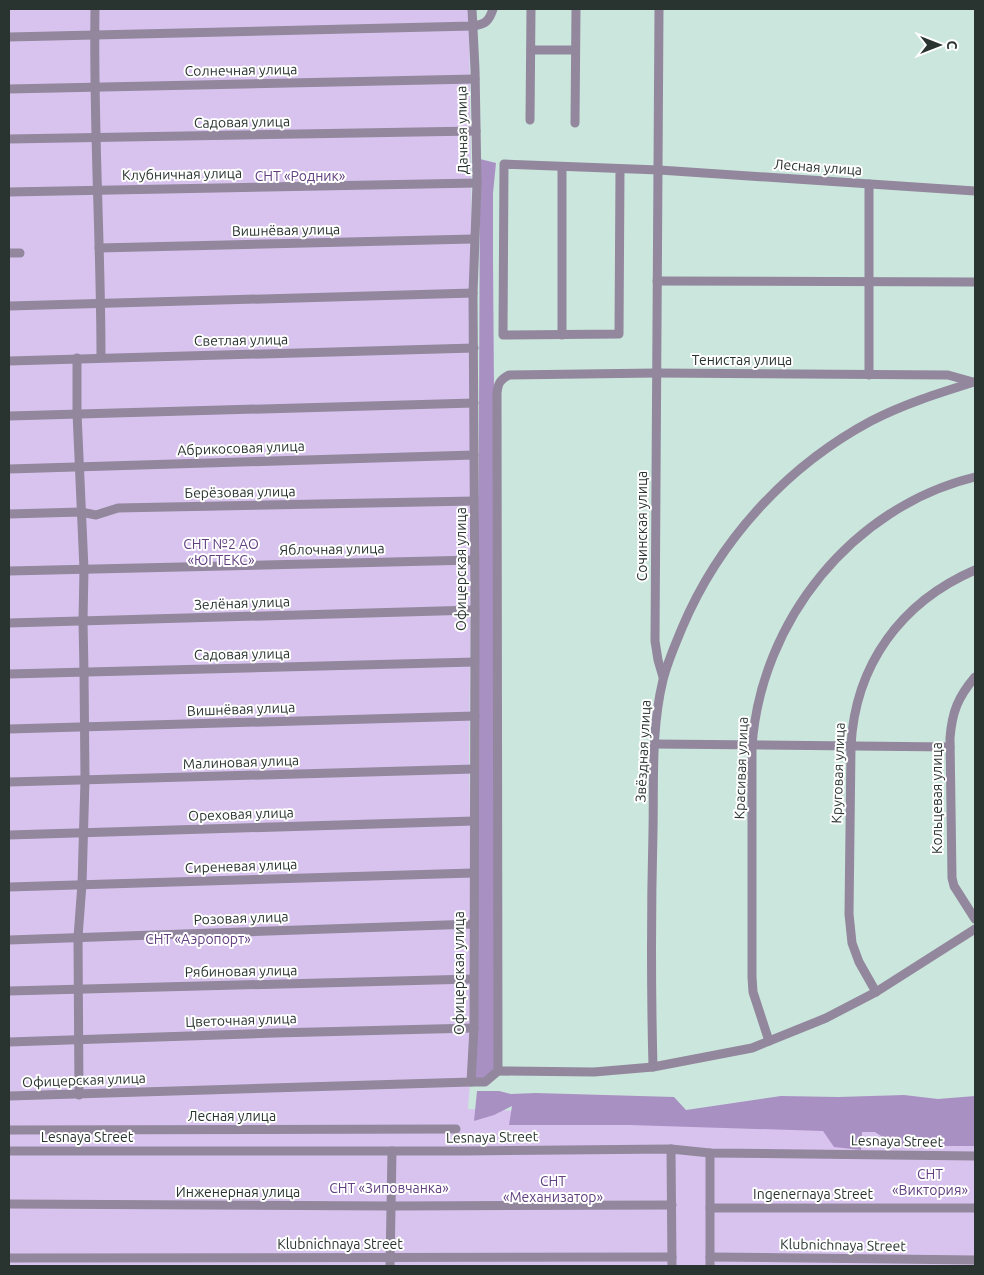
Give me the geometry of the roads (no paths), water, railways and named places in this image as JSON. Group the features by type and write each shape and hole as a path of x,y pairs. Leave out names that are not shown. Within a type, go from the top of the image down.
{"street":[{"path":"95,9 94,87 101,358"},
{"name":"Дачная улица","path":"472,9 477,183 473,293 474,348"},
{"path":"9,36 473,26 484,24 489,20 493,9"},
{"path":"530,120 531,9"},
{"path":"575,124 576,9"},
{"name":"Сочинская улица","path":"659,9 655,641 658,660 664,677"},
{"path":"531,50 575,50"},
{"name":"Солнечная улица","path":"9,89 475,79"},
{"name":"Садовая улица","path":"9,139 476,131"},
{"name":"Лесная улица","path":"562,335 503,336 504,164 562,168 659,170 975,191"},
{"path":"562,168 562,335 619,334 620,170"},
{"name":"Клубничная улица","path":"9,192 477,183"},
{"path":"868,375 869,184"},
{"name":"Вишнёвая улица","path":"99,248 474,239"},
{"path":"9,253 20,253"},
{"path":"657,281 975,282"},
{"path":"9,306 473,293"},
{"name":"Светлая улица","path":"9,361 474,348"},
{"name":"Офицерская улица","path":"9,1096 471,1082 474,1028 474,348"},
{"path":"77,358 77,413 84,568 84,780 82,884 78,937 77,1040 79,1095"},
{"name":"Тенистая улица","path":"498,1071 497,393 498,384 501,379 509,375 656,373 948,375 974,382"},
{"name":"Звёздная улица","path":"653,1068 652,872 654,744 657,710 664,677 688,613 725,548 754,513 790,478 844,437 872,420 906,404 974,382"},
{"path":"9,416 474,403"},
{"name":"Абрикосовая улица","path":"9,469 474,455"},
{"name":"Красивая улица","path":"769,1041 753,992 752,977 752,746 754,720 763,681 773,654 790,620 818,579 840,554 880,520 902,506 940,488 975,477"},
{"name":"Берёзовая улица","path":"9,514 81,512 96,515 118,508 474,501"},
{"name":"Яблочная улица","path":"9,570 475,560"},
{"name":"Круговая улица","path":"876,992 859,962 852,943 850,914 851,746 854,718 863,685 890,634 920,603 957,578 975,570"},
{"name":"Зелёная улица","path":"9,623 475,610"},
{"name":"Садовая улица","path":"9,674 475,662"},
{"name":"Кольцевая улица","path":"975,677 961,695 952,718 950,747 952,878 954,886 975,919"},
{"name":"Вишнёвая улица","path":"9,729 475,716"},
{"path":"654,744 950,747"},
{"name":"Малиновая улица","path":"9,782 474,769"},
{"name":"Ореховая улица","path":"9,835 474,821"},
{"name":"Сиреневая улица","path":"9,887 473,873"},
{"name":"Розовая улица","path":"9,940 474,924"},
{"path":"471,1082 485,1082 498,1071 594,1072 653,1068 752,1048 826,1018 876,992 975,929"},
{"name":"Рябиновая улица","path":"9,991 474,979"},
{"name":"Цветочная улица","path":"9,1042 474,1028"},
{"name":"Лесная улица","path":"9,1130 456,1129"},
{"path":"671,1149 672,1262"},
{"name":"Lesnaya Street","path":"9,1151 671,1149 710,1153 975,1156"},
{"path":"390,1262 392,1151"},
{"path":"710,1153 710,1262"},
{"name":"Инженерная улица","path":"9,1204 672,1206"},
{"name":"Ingenernaya Street","path":"710,1208 975,1208"},
{"name":"Klubnichnaya Street","path":"9,1258 390,1262 672,1262"},
{"name":"Klubnichnaya Street","path":"710,1262 975,1260"}],"park label":[{"name":"СНТ «Родник»","path":"300,176"},
{"name":"СНТ №2 АО «ЮГТЕКС»","path":"221,552"},
{"name":"СНТ «Аэропорт»","path":"198,939"},
{"name":"СНТ «Виктория»","path":"930,1182"},
{"name":"СНТ «Зиповчанка»","path":"389,1188"},
{"name":"СНТ «Механизатор»","path":"553,1190"}]}
